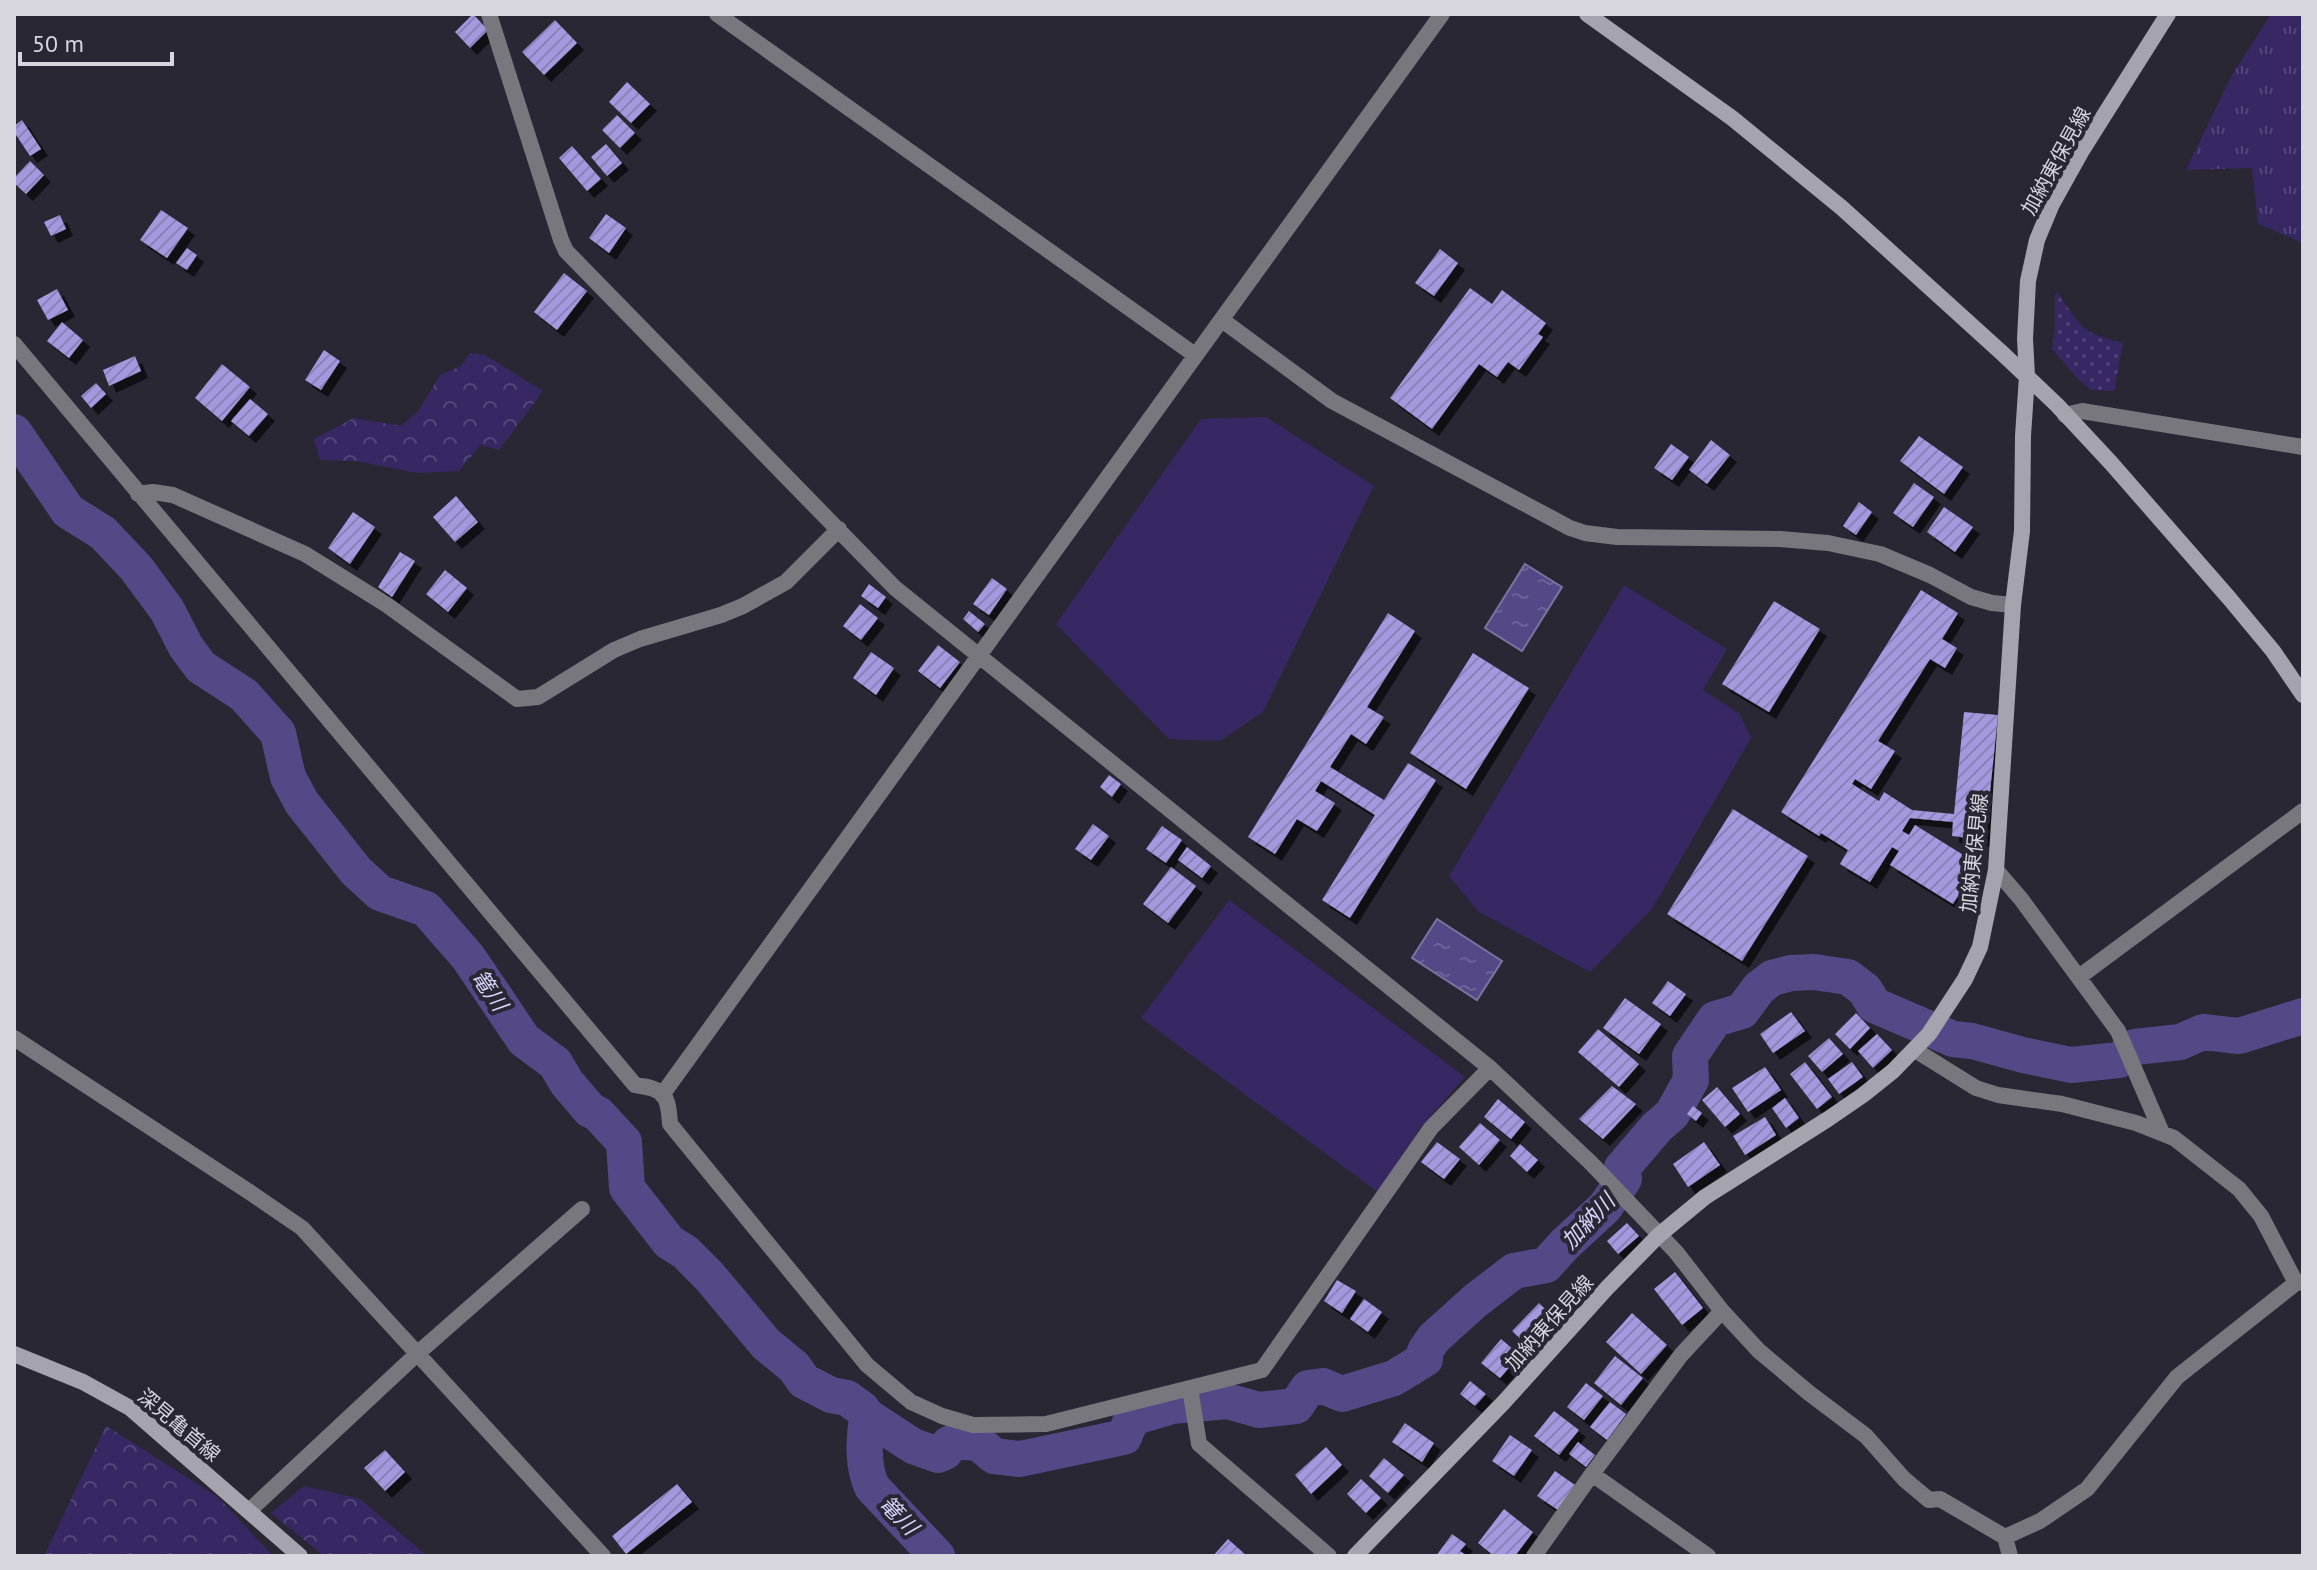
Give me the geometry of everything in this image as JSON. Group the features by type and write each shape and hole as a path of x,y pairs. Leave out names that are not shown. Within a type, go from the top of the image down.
{"main road":[{"path":"1587,14 1732,118 1842,208 2027,376 2111,463 2229,598 2273,651 2303,695"},
{"name":"加納東保見線","path":"1355,1556 1659,1235 1705,1197 1863,1095 1919,1046 1965,979 1980,947 1996,870 2013,605 2022,531 2028,281 2037,240 2052,204 2168,14"},
{"name":"深見亀首線","path":"14,1354 83,1382 130,1408 300,1556"}],"street":[{"path":"489,14 566,251 895,588 1490,1068 1676,1252 1722,1311 1759,1351 1866,1436 1904,1479 1929,1500 1940,1499 2005,1537 2010,1556"},
{"path":"717,14 1195,355"},
{"path":"662,1095 1442,14"},
{"path":"1222,320 1332,401 1570,528 1617,537 1780,539 1828,543 1880,554 1971,597 2013,605"},
{"path":"14,344 635,1085 655,1088 662,1095 669,1104 670,1124 867,1365 911,1402 973,1425 1046,1424 1192,1392 1262,1370 1431,1128 1490,1068"},
{"path":"2065,415 2082,411 2303,447"},
{"path":"138,494 153,492 173,495 305,554 387,605 517,699 538,697 614,650 640,639 743,606 786,582 839,529"},
{"path":"2079,977 2303,811"},
{"path":"1996,870 2079,977 2123,1041 2162,1133"},
{"path":"14,1038 302,1228 603,1556"},
{"path":"1919,1046 1976,1088 1998,1095 2062,1104 2136,1123 2174,1138 2239,1189 2261,1216 2300,1283 2177,1377 2087,1489 2040,1521 2005,1537"},
{"path":"250,1510 418,1353 582,1209"},
{"path":"1534,1556 1681,1355 1722,1311"},
{"path":"1192,1392 1199,1444 1329,1556"},
{"path":"1592,1474 1708,1556"}],"green space":[{"path":"2271,14 2303,14 2303,243 2258,224 2252,168 2186,170 2232,75"},
{"path":"2057,292 2083,326 2098,336 2123,343 2114,391 2091,390 2052,349"},
{"path":"470,353 485,355 543,391 499,450 481,445 459,471 417,473 356,461 320,460 314,439 354,418 401,426 419,410 440,375 461,366"},
{"path":"1266,417 1374,486 1263,712 1220,741 1169,739 1056,624 1201,419"},
{"path":"1624,585 1727,649 1703,690 1740,714 1751,738 1652,909 1590,972 1479,912 1449,876"},
{"path":"1229,900 1465,1077 1421,1127 1378,1192 1141,1018"},
{"path":"106,1426 218,1497 273,1556 44,1556"},
{"path":"304,1486 360,1499 427,1556 324,1556 271,1513"}],"water":[{"path":"1525,564 1562,587 1522,651 1485,628"},
{"path":"1437,919 1502,961 1477,1000 1412,958"}],"building":[{"path":"473,14 488,30 470,48 455,32"},
{"path":"555,20 577,43 544,75 522,52"},
{"path":"627,82 650,104 631,123 609,102"},
{"path":"617,115 635,133 620,148 602,130"},
{"path":"22,120 41,149 30,156 14,132 14,126"},
{"path":"606,144 622,163 607,176 591,157"},
{"path":"572,146 601,179 587,191 559,158"},
{"path":"30,161 44,175 26,194 14,183 14,178"},
{"path":"161,210 188,228 167,258 140,240"},
{"path":"606,214 626,228 609,253 589,238"},
{"path":"60,215 66,229 51,236 44,222"},
{"path":"187,248 197,255 187,270 176,263"},
{"path":"1440,249 1458,263 1434,296 1415,283"},
{"path":"564,273 587,291 557,330 534,312"},
{"path":"1470,288 1492,304 1502,290 1546,323 1538,334 1543,337 1519,370 1508,362 1497,377 1479,364 1432,429 1390,398"},
{"path":"57,289 68,310 48,320 37,300"},
{"path":"62,322 83,340 69,358 47,341"},
{"path":"324,350 340,361 321,390 305,380"},
{"path":"135,356 141,371 109,386 103,370"},
{"path":"222,364 250,387 222,421 195,398"},
{"path":"96,383 106,394 91,408 81,396"},
{"path":"250,399 268,414 249,436 231,421"},
{"path":"1919,436 1963,467 1944,494 1900,461"},
{"path":"1711,440 1730,455 1707,484 1689,470"},
{"path":"1671,444 1689,457 1672,480 1654,468"},
{"path":"1914,483 1934,497 1913,527 1893,513"},
{"path":"456,496 478,522 455,542 433,517"},
{"path":"1859,502 1872,512 1856,535 1843,526"},
{"path":"1944,507 1973,527 1955,552 1927,532"},
{"path":"353,512 375,527 350,564 328,548"},
{"path":"400,552 415,561 392,597 378,587"},
{"path":"445,570 467,588 448,612 426,594"},
{"path":"992,578 1007,589 989,615 973,604"},
{"path":"869,584 886,597 878,608 861,596"},
{"path":"1921,590 1958,613 1942,639 1957,648 1945,668 1930,659 1878,741 1895,751 1871,789 1855,779 1852,784 1879,801 1884,792 1912,810 1954,814 1964,712 1998,715 1985,840 1952,836 1953,822 1910,818 1902,831 1909,835 1915,825 1978,864 1953,904 1890,865 1899,851 1892,847 1870,882 1840,864 1848,850 1781,812"},
{"path":"1774,601 1820,629 1769,712 1722,684"},
{"path":"860,604 878,618 861,640 843,626"},
{"path":"969,611 985,624 978,632 963,619"},
{"path":"1388,613 1415,631 1367,707 1384,717 1366,744 1351,734 1330,767 1384,800 1408,763 1436,780 1350,918 1322,900 1375,815 1321,781 1315,791 1335,803 1317,831 1297,819 1275,854 1248,837"},
{"path":"938,645 960,662 940,688 918,671"},
{"path":"871,652 894,668 876,695 853,678"},
{"path":"1473,653 1529,688 1466,789 1410,753"},
{"path":"1109,775 1121,784 1112,797 1100,787"},
{"path":"1733,809 1808,856 1742,961 1667,914"},
{"path":"1093,824 1109,836 1091,860 1075,849"},
{"path":"1162,826 1182,840 1166,863 1146,849"},
{"path":"1187,847 1211,866 1202,878 1178,860"},
{"path":"1171,867 1196,886 1168,923 1143,904"},
{"path":"1668,981 1686,994 1670,1016 1652,1003"},
{"path":"1625,998 1661,1024 1639,1054 1603,1028"},
{"path":"1791,1012 1805,1031 1773,1053 1760,1034"},
{"path":"1856,1013 1870,1028 1850,1049 1835,1034"},
{"path":"1598,1029 1639,1064 1619,1087 1578,1052"},
{"path":"1877,1034 1892,1050 1873,1068 1858,1051"},
{"path":"1829,1038 1843,1054 1822,1072 1808,1056"},
{"path":"1805,1062 1832,1097 1817,1109 1790,1074"},
{"path":"1852,1062 1863,1077 1839,1094 1828,1079"},
{"path":"1765,1067 1781,1090 1748,1112 1732,1088"},
{"path":"1612,1086 1636,1104 1603,1139 1579,1119"},
{"path":"1717,1087 1740,1114 1725,1127 1702,1100"},
{"path":"1785,1098 1799,1118 1786,1128 1772,1108"},
{"path":"1498,1099 1525,1122 1511,1139 1484,1117"},
{"path":"1693,1106 1702,1113 1696,1121 1687,1114"},
{"path":"1765,1117 1776,1135 1745,1155 1733,1136"},
{"path":"1480,1123 1500,1140 1479,1165 1459,1147"},
{"path":"1437,1142 1460,1159 1444,1179 1421,1162"},
{"path":"1704,1142 1720,1165 1688,1187 1673,1164"},
{"path":"1520,1144 1538,1160 1527,1172 1510,1156"},
{"path":"1627,1223 1639,1236 1618,1254 1607,1241"},
{"path":"1675,1272 1703,1308 1682,1325 1654,1289"},
{"path":"1337,1280 1356,1291 1342,1313 1324,1301"},
{"path":"1364,1299 1382,1312 1368,1332 1350,1319"},
{"path":"1539,1303 1556,1320 1530,1348 1512,1331"},
{"path":"1632,1313 1667,1345 1641,1374 1606,1342"},
{"path":"1501,1339 1520,1355 1500,1378 1481,1363"},
{"path":"1615,1356 1643,1378 1621,1405 1594,1383"},
{"path":"1470,1381 1486,1394 1475,1406 1460,1394"},
{"path":"1586,1383 1603,1396 1584,1420 1567,1407"},
{"path":"1610,1402 1626,1414 1607,1440 1590,1427"},
{"path":"1554,1411 1579,1430 1559,1455 1534,1436"},
{"path":"1405,1423 1434,1443 1422,1462 1392,1442"},
{"path":"1510,1435 1532,1450 1514,1476 1492,1461"},
{"path":"1578,1442 1595,1455 1586,1467 1569,1454"},
{"path":"1326,1447 1342,1465 1311,1494 1295,1475"},
{"path":"385,1450 405,1472 385,1491 364,1468"},
{"path":"1384,1458 1404,1475 1388,1493 1369,1476"},
{"path":"1555,1471 1575,1485 1558,1510 1537,1496"},
{"path":"1361,1479 1381,1498 1366,1513 1347,1494"},
{"path":"677,1484 692,1502 626,1554 612,1536"},
{"path":"1504,1509 1533,1532 1515,1556 1494,1556 1478,1543"},
{"path":"1452,1534 1466,1544 1460,1551 1467,1556 1436,1556"},
{"path":"1228,1539 1247,1556 1213,1556"}],"waterway":[{"name":"加納川","path":"14,432 68,511 103,533 136,568 167,610 186,647 201,667 244,695 278,733 288,777 302,803 356,871 380,893 426,909 468,957 524,1040 555,1063 590,1110 598,1114 624,1142 627,1188 669,1242 685,1252 709,1276 766,1344 794,1367 804,1381 831,1395 847,1398 867,1416 913,1446 938,1455 957,1440 980,1444 994,1456 1020,1459 1124,1437 1132,1418 1172,1406 1227,1401 1259,1410 1296,1406 1308,1388 1323,1386 1342,1394 1394,1378 1425,1359 1425,1351 1434,1338 1475,1301 1514,1271 1546,1265 1605,1207 1624,1179 1622,1168 1672,1114 1691,1080 1690,1056 1715,1019 1742,1011 1759,988 1772,978 1814,972 1848,977 1865,990 1874,1005 1953,1039 2071,1065 2119,1060 2135,1047 2180,1042 2203,1032 2239,1036 2303,1016"},
{"name":"篭川","path":"867,1416 865,1461 872,1487 937,1556"}]}
